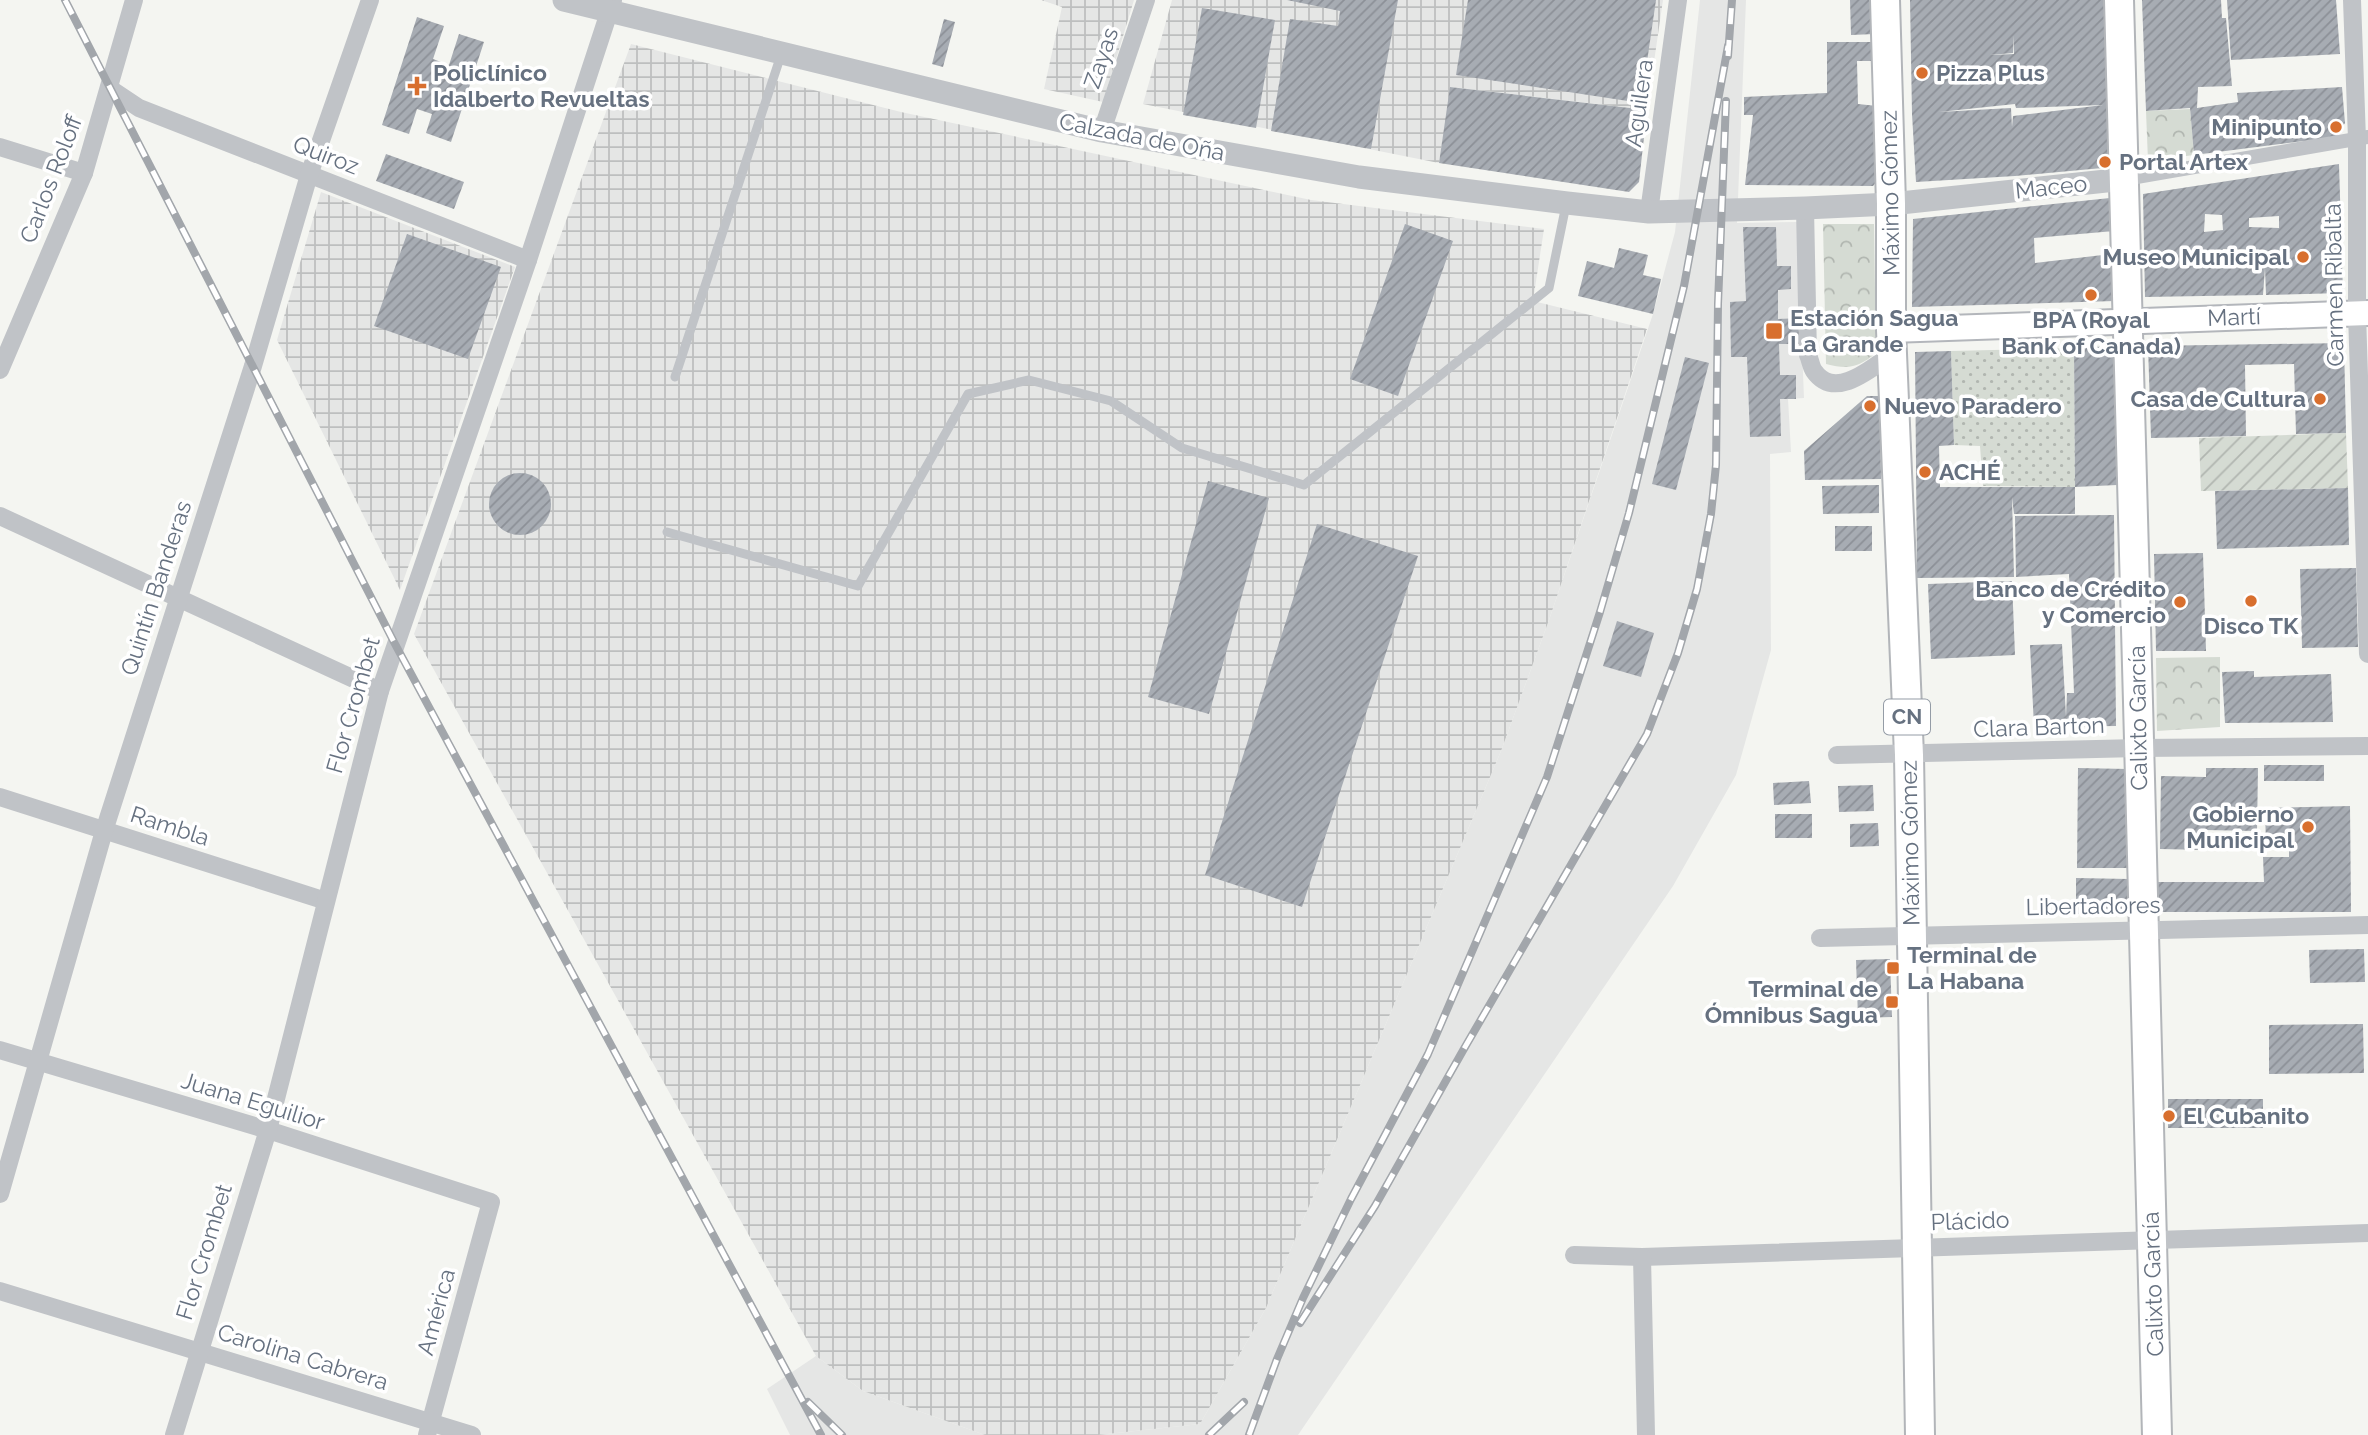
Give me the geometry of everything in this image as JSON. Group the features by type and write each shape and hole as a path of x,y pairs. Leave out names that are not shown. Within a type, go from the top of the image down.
{"main road":[{"name":"Máximo Gómez","path":"1885,0 1892,342 1909,755 1920,1435"},
{"name":"Calixto García","path":"2119,0 2130,320 2138,748 2157,1435"},
{"name":"Martí","path":"1892,342 1926,328 2363,314"}],"street":[{"name":"Carlos Roloff","path":"0,370 84,173 134,0"},
{"name":"Quintín Banderas","path":"0,1194 104,831 253,366 309,175 370,0"},
{"name":"Calzada de Oña","path":"564,0 612,5 782,53 1102,131 1359,177 1649,212 1731,211"},
{"name":"Zayas","path":"1102,131 1146,0"},
{"name":"Aguilera","path":"1649,212 1678,0"},
{"name":"Carmen Ribalta","path":"2352,0 2362,138 2368,654"},
{"name":"Flor Crombet","path":"174,1435 268,1130 380,691 528,260 612,5"},
{"name":"Quiroz","path":"109,88 139,108 528,260"},
{"name":"Maceo","path":"1731,211 1891,204 2125,179 2362,138"},
{"path":"0,147 84,173"},
{"path":"1805,208 1808,355 1814,371 1828,381 1843,384 1859,377 1892,342"},
{"path":"1859,377 1882,378 1894,387"},
{"path":"0,516 380,691"},
{"name":"Clara Barton","path":"1837,755 2368,746"},
{"name":"Rambla","path":"0,797 326,901"},
{"name":"Libertadores","path":"1820,938 2368,925"},
{"name":"Juana Eguilior","path":"0,1050 268,1130 491,1202"},
{"name":"América","path":"429,1429 491,1202"},
{"name":"Plácido","path":"1574,1255 1642,1257 2368,1233"},
{"path":"1642,1257 1646,1435"},
{"name":"Carolina Cabrera","path":"0,1291 199,1351 429,1429 472,1435"}],"lane":[{"path":"675,377 782,53"},
{"path":"667,531 858,586 968,394 1029,380 1111,401 1182,448 1304,485 1549,288 1567,203"}],"shaded area":[{"path":"1041,0 1134,0 1103,102 1044,89 1062,7"},
{"path":"1172,0 1663,0 1647,110 1451,87 1439,163 1143,104"},
{"name":"Estación Sagua La Grande","path":"1700,0 1746,0 1737,223 1797,222 1804,398 1788,399 1791,452 1770,454 1771,650 1736,775 1673,886 1298,1435 1098,1435 1200,1424 1266,1308 1501,751 1549,620 1653,314 1675,232"},
{"path":"631,44 901,112 1311,200 1544,229 1533,301 1647,329 1549,620 1501,751 1266,1308 1200,1424 1098,1435 985,1435 863,1391 816,1356 414,634"},
{"path":"321,192 515,267 400,590 277,340"},
{"path":"816,1356 863,1391 985,1435 790,1435 767,1389"}],"green space":[{"path":"2190,109 2194,155 2148,161 2146,111"},
{"path":"1823,224 1874,224 1876,353 1853,366 1826,364"},
{"path":"2074,348 2075,487 1983,486 1980,446 1954,445 1951,351"},
{"path":"2346,433 2348,488 2201,491 2199,438"},
{"path":"2220,657 2220,727 2157,731 2156,658"}],"building":[{"path":"1287,0 1398,0 1371,149 1271,131 1290,19 1338,26 1340,11"},
{"path":"1468,0 1656,0 1641,103 1456,75"},
{"path":"1850,0 1873,0 1875,34 1851,35"},
{"path":"1910,0 2107,0 2113,167 1916,182","holes":["2015,104 2016,108 2103,105 2013,116 2012,127 2011,108 1939,112"]},
{"path":"2142,0 2221,0 2222,18 2226,18 2232,86 2198,87 2197,108 2238,102 2237,93 2342,87 2345,123 2336,137 2194,155 2190,108 2146,111"},
{"path":"2227,0 2336,0 2340,54 2231,60"},
{"path":"1202,8 1275,20 1256,128 1183,115"},
{"path":"417,17 444,26 433,59 449,65 459,34 484,42 451,142 426,133 432,114 417,109 409,134 382,125"},
{"path":"944,19 955,22 943,67 932,64"},
{"path":"1827,42 1875,42 1876,61 1857,61 1858,104 1877,106 1881,177 1873,186 1745,185 1753,115 1744,115 1744,97 1827,93"},
{"path":"1450,87 1647,110 1639,182 1629,192 1439,163"},
{"path":"386,154 464,182 454,209 376,181"},
{"path":"2339,164 2343,293 2266,295 2265,268 2263,295 2145,297 2143,194","holes":["2205,214 2222,215 2223,230 2204,232","2279,216 2279,228 2249,227 2249,218","2223,249 2265,250 2265,263 2223,264"]},
{"path":"2110,198 2114,231 2034,238 2035,263 2111,254 2115,301 1912,307 1913,219"},
{"path":"1405,224 1453,241 1398,396 1350,379"},
{"name":"Estación Sagua La Grande","path":"1743,227 1776,227 1777,266 1791,266 1791,289 1778,290 1778,319 1801,318 1802,344 1779,344 1780,375 1796,375 1796,399 1780,399 1781,436 1750,437 1747,357 1731,357 1730,302 1746,301"},
{"path":"407,234 501,267 468,359 374,326"},
{"path":"1619,248 1648,255 1643,275 1661,279 1653,314 1578,296 1587,261 1614,268"},
{"path":"2344,343 2346,433 2296,434 2294,364 2245,365 2246,436 2151,438 2148,346"},
{"path":"2114,346 2117,485 2075,487 2074,348"},
{"path":"1951,351 1954,445 1939,446 1940,487 2075,487 2075,514 2014,514 2012,497 2014,577 1917,578 1915,352"},
{"path":"1685,357 1709,363 1676,490 1652,484"},
{"path":"1867,396 1880,396 1881,479 1805,480 1804,451"},
{"path":"520,473 532,475 542,482 549,492 549,516 542,526 532,533 520,535 508,533 498,526 491,516 489,504 491,492 498,482 508,475"},
{"path":"1208,481 1269,498 1209,714 1148,697"},
{"path":"1879,485 1879,513 1823,514 1822,486"},
{"path":"2348,488 2349,545 2217,549 2215,491"},
{"path":"2114,515 2116,726 2034,727 2030,645 2062,644 2066,717 2067,693 2074,693 2069,574 2016,577 2015,516"},
{"path":"1317,524 1418,556 1302,907 1205,875"},
{"path":"1835,526 1872,526 1872,551 1835,551"},
{"name":"Banco de Crédito y Comercio","path":"2203,553 2206,651 2156,651 2154,554"},
{"path":"2356,568 2358,647 2302,648 2300,569"},
{"path":"2012,581 2015,655 1931,659 1928,584"},
{"path":"1617,621 1654,633 1641,677 1603,666"},
{"path":"2254,671 2254,677 2331,674 2333,722 2225,723 2222,672"},
{"path":"2264,765 2324,765 2324,781 2264,781"},
{"path":"2078,768 2128,769 2128,868 2077,868"},
{"path":"2206,768 2258,768 2257,831 2205,830 2205,850 2160,849 2161,776 2206,777"},
{"path":"1809,781 1811,803 1774,805 1773,783"},
{"path":"1873,785 1874,811 1839,812 1838,786"},
{"path":"2350,806 2351,912 2157,912 2157,882 2264,882 2263,857 2289,857 2289,846 2266,846 2265,808"},
{"path":"1775,814 1812,814 1812,838 1775,838"},
{"path":"1878,823 1879,846 1850,847 1850,824"},
{"path":"2076,878 2129,879 2128,915 2076,914"},
{"path":"2364,949 2365,982 2310,983 2309,950"},
{"path":"1890,959 1892,1017 1858,1018 1856,960"},
{"path":"2363,1024 2364,1073 2269,1074 2269,1025"},
{"path":"2168,1099 2263,1099 2263,1128 2168,1128"}],"railway":[{"path":"65,0 395,644 821,1435"},
{"path":"1728,56 1732,0"},
{"path":"1249,1435 1303,1298 1351,1199 1428,1054 1547,777 1629,513 1684,286 1728,46"},
{"path":"1300,1323 1375,1206 1647,734 1678,653 1697,589 1711,514 1716,465 1718,304 1726,101"},
{"path":"808,1402 842,1435"},
{"path":"1209,1435 1244,1402"}],"place":[{"name":"Pizza Plus","path":"1922,73"},
{"name":"Policlínico Idalberto Revueltas","path":"417,86"},
{"name":"Minipunto","path":"2336,127"},
{"name":"Portal Artex","path":"2105,162"},
{"name":"Museo Municipal","path":"2303,257"},
{"name":"BPA (Royal Bank of Canada)","path":"2091,295"},
{"name":"Estación Sagua La Grande","path":"1774,331"},
{"name":"Casa de Cultura","path":"2320,399"},
{"name":"Nuevo Paradero","path":"1870,406"},
{"name":"ACHÉ","path":"1925,472"},
{"name":"Disco TK","path":"2251,601"},
{"name":"Banco de Crédito y Comercio","path":"2180,602"},
{"name":"Gobierno Municipal","path":"2308,827"},
{"name":"Terminal de La Habana","path":"1893,968"},
{"name":"Terminal de Ómnibus Sagua","path":"1892,1002"},
{"name":"El Cubanito","path":"2169,1116"}]}
